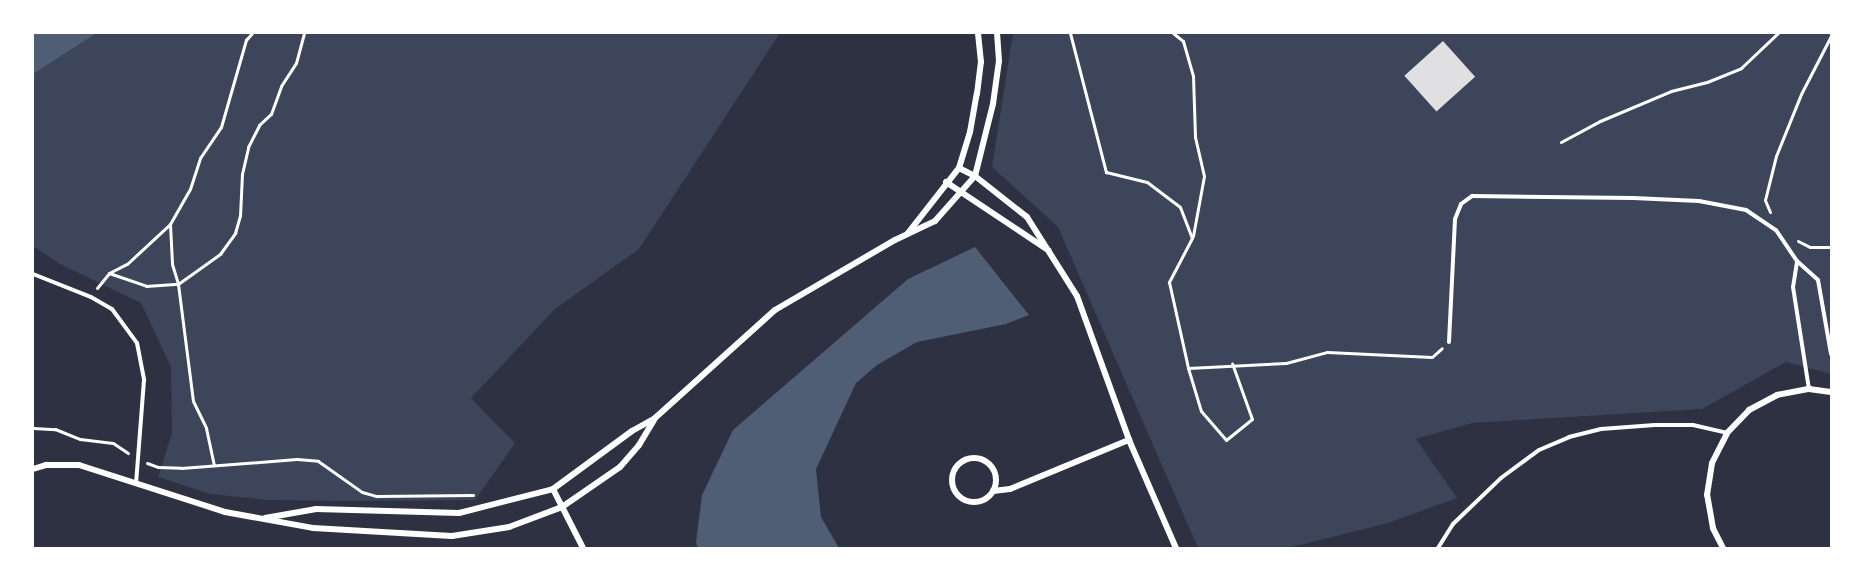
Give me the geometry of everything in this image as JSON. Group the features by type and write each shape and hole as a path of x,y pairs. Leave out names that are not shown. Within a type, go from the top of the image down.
{"street":[{"path":"908,233 958,168 970,132 977,94 981,62 978,33"},
{"path":"265,518 316,509 459,513 553,489 632,431 655,418 775,310 908,233 935,220 975,176 993,104 999,61 997,33"},
{"path":"958,168 975,176 1027,217 1052,252 1077,296 1129,441 1176,548"},
{"path":"946,182 963,191 975,202 1052,252"},
{"path":"1723,548 1713,528 1707,495 1712,463 1727,433 1749,410 1777,395 1809,389 1831,392"},
{"path":"33,469 46,465 79,465 225,512 313,528 452,536 509,527 562,507 620,466 639,445 655,418"},
{"path":"993,491 996,476 988,463 975,458 960,462 955,467 951,481 953,488 962,498 976,502 993,491 1010,489 1129,441"},
{"path":"553,489 583,548"}],"lane":[{"path":"1449,342 1455,219 1461,204 1472,196 1699,201 1746,210 1776,230 1797,261 1818,280 1831,354"},
{"path":"1797,261 1793,287 1809,389"},
{"path":"33,274 91,297 112,309 137,343 144,380 136,483"},
{"path":"1438,548 1454,525 1501,478 1539,450 1569,436 1601,429 1655,425 1693,425 1727,433"}],"path":[{"path":"91,297 109,273 127,264 170,224 190,189 200,158 221,127 246,40 252,33"},
{"path":"109,273 146,286 178,284 220,254 235,233 240,216 242,174 248,147 259,125 271,114 281,86 296,63 304,33"},
{"path":"1071,33 1106,172 1147,182 1180,207 1192,238"},
{"path":"1173,33 1183,41 1193,75 1195,137 1204,176 1192,238 1169,282 1188,368 1201,411 1226,440 1252,419 1232,364"},
{"path":"1561,142 1600,121 1671,91 1707,82 1741,68 1778,33"},
{"path":"1831,36 1802,94 1776,156 1766,200 1776,230 1810,247 1831,247"},
{"path":"170,224 172,264 178,284 193,401 206,428 214,465"},
{"path":"1188,368 1286,363 1327,352 1432,357 1449,342"},
{"path":"33,428 55,429 80,440 113,443 139,460 159,467 297,459 318,461 362,492 376,496 473,495"}],"shaded area":[{"path":"33,33 97,33 33,74"},
{"path":"97,33 780,33 639,249 555,309 471,398 515,443 475,500 353,501 267,500 211,494 158,477 172,433 171,367 141,303 60,264 33,246 33,74"},
{"path":"1013,33 1831,33 1831,374 1786,362 1702,409 1472,423 1416,439 1457,498 1388,523 1288,548 1198,548 1058,227 992,167"},
{"path":"975,247 1029,315 1006,324 917,342 877,365 856,383 816,469 821,517 839,548 698,548 696,542 702,495 733,430 908,279"}],"building":[{"path":"1443,41 1475,77 1436,111 1404,76"}]}
